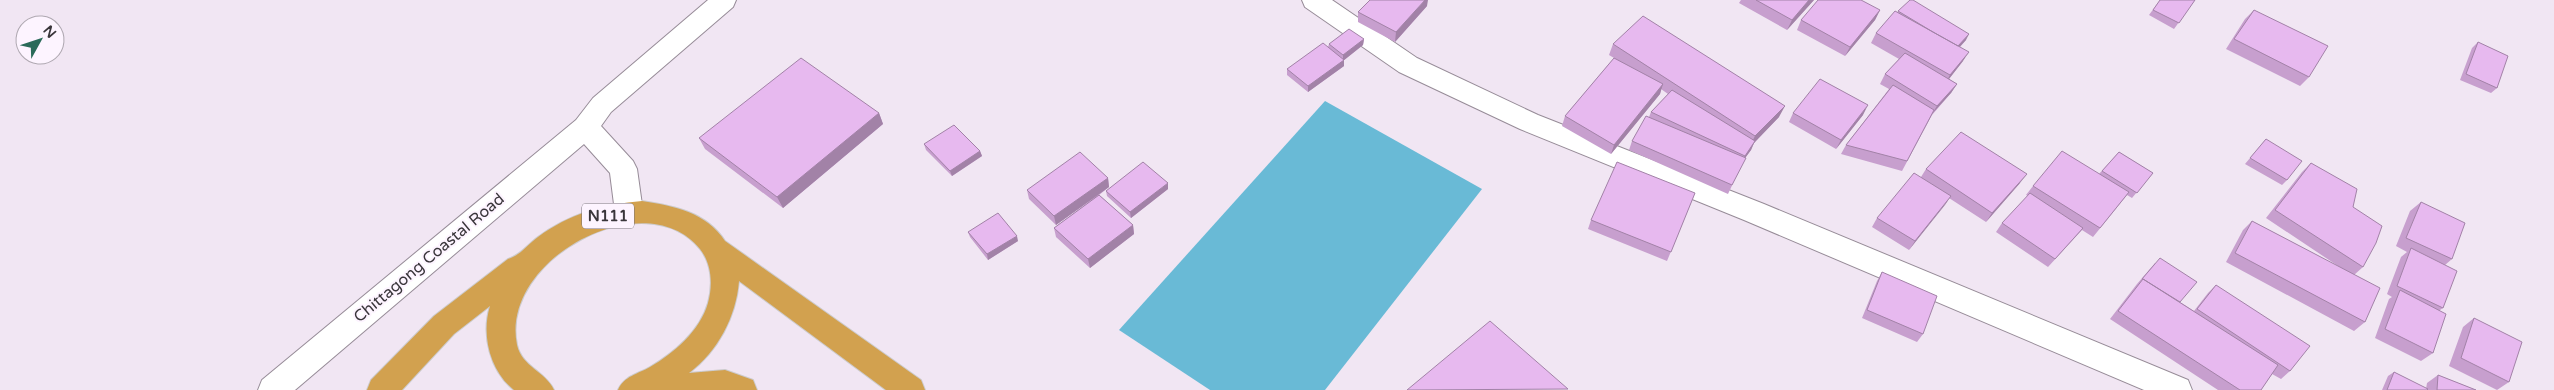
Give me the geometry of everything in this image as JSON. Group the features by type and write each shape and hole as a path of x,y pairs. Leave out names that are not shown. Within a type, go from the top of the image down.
{"highway":[{"name":"N111","path":"382,390 444,325 552,242 576,227 602,218 629,212 657,213 682,220 703,232 718,250 910,390"},
{"name":"N111","path":"539,390 517,374 503,350 500,322 509,293 526,266 552,242"},
{"name":"N111","path":"633,390 658,380 688,358 710,332 722,304 725,276 718,250"},
{"path":"661,390 725,383 742,390"}],"street":[{"name":"Chittagong Coastal Road","path":"273,390 585,127 602,105 724,0"},
{"path":"1314,0 1408,65 1529,122 1754,212 2177,390"},
{"path":"585,127 623,169 629,212"}],"water":[{"path":"1325,101 1482,189 1325,390 1210,390 1119,330"}],"building":[{"path":"1370,0 1425,0 1396,32 1358,12"},
{"path":"1756,0 1809,0 1792,20"},
{"path":"1818,0 1861,0 1880,10 1850,47 1801,20"},
{"path":"1910,0 1969,34 1958,46 1898,11"},
{"path":"2160,0 2195,0 2179,23 2153,10"},
{"path":"2254,10 2328,46 2309,77 2234,39"},
{"path":"1895,11 1969,52 1950,75 1876,33"},
{"path":"1643,16 1785,106 1755,136 1613,44"},
{"path":"1349,29 1364,39 1343,55 1329,44"},
{"path":"2478,42 2508,56 2497,88 2466,74"},
{"path":"1323,43 1344,60 1308,86 1287,69"},
{"path":"1905,53 1957,84 1937,106 1885,74"},
{"path":"801,58 879,113 777,197 699,138"},
{"path":"1614,58 1663,84 1614,145 1565,116"},
{"path":"1820,79 1868,105 1841,140 1793,113"},
{"path":"1893,85 1934,110 1907,161 1846,145"},
{"path":"1672,90 1755,141 1745,156 1651,112"},
{"path":"1646,116 1746,158 1732,185 1632,141"},
{"path":"954,125 980,151 950,171 924,144"},
{"path":"1961,132 2027,174 1992,213 1926,169"},
{"path":"2266,139 2302,161 2287,180 2250,158"},
{"path":"2062,151 2129,192 2100,228 2033,186"},
{"path":"1080,152 1108,178 1054,216 1027,190"},
{"path":"2119,152 2153,173 2137,193 2102,171"},
{"path":"1143,162 1168,183 1130,212 1106,191"},
{"path":"1617,162 1695,193 1671,252 1591,220"},
{"path":"2311,163 2357,189 2353,207 2382,226 2376,243 2363,267 2275,210"},
{"path":"1914,173 1951,196 1915,241 1877,218"},
{"path":"2030,193 2083,228 2055,259 2002,223"},
{"path":"1099,195 1133,225 1088,259 1054,228"},
{"path":"2421,202 2465,223 2452,259 2406,238"},
{"path":"998,213 1017,236 987,254 968,232"},
{"path":"2252,221 2380,288 2365,322 2235,253"},
{"path":"2411,248 2457,271 2443,308 2397,286"},
{"path":"2160,258 2197,282 2180,302 2142,279"},
{"path":"1882,272 1937,296 1923,334 1867,310"},
{"path":"2143,279 2278,365 2261,390 2240,390 2118,311"},
{"path":"2216,285 2310,346 2290,371 2197,309"},
{"path":"2400,290 2446,314 2433,353 2385,329"},
{"path":"2474,318 2522,342 2509,382 2461,358"},
{"path":"1490,321 1568,389 1407,390"},
{"path":"2394,372 2428,389 2387,390"},
{"path":"2438,375 2476,390 2437,390"}]}
